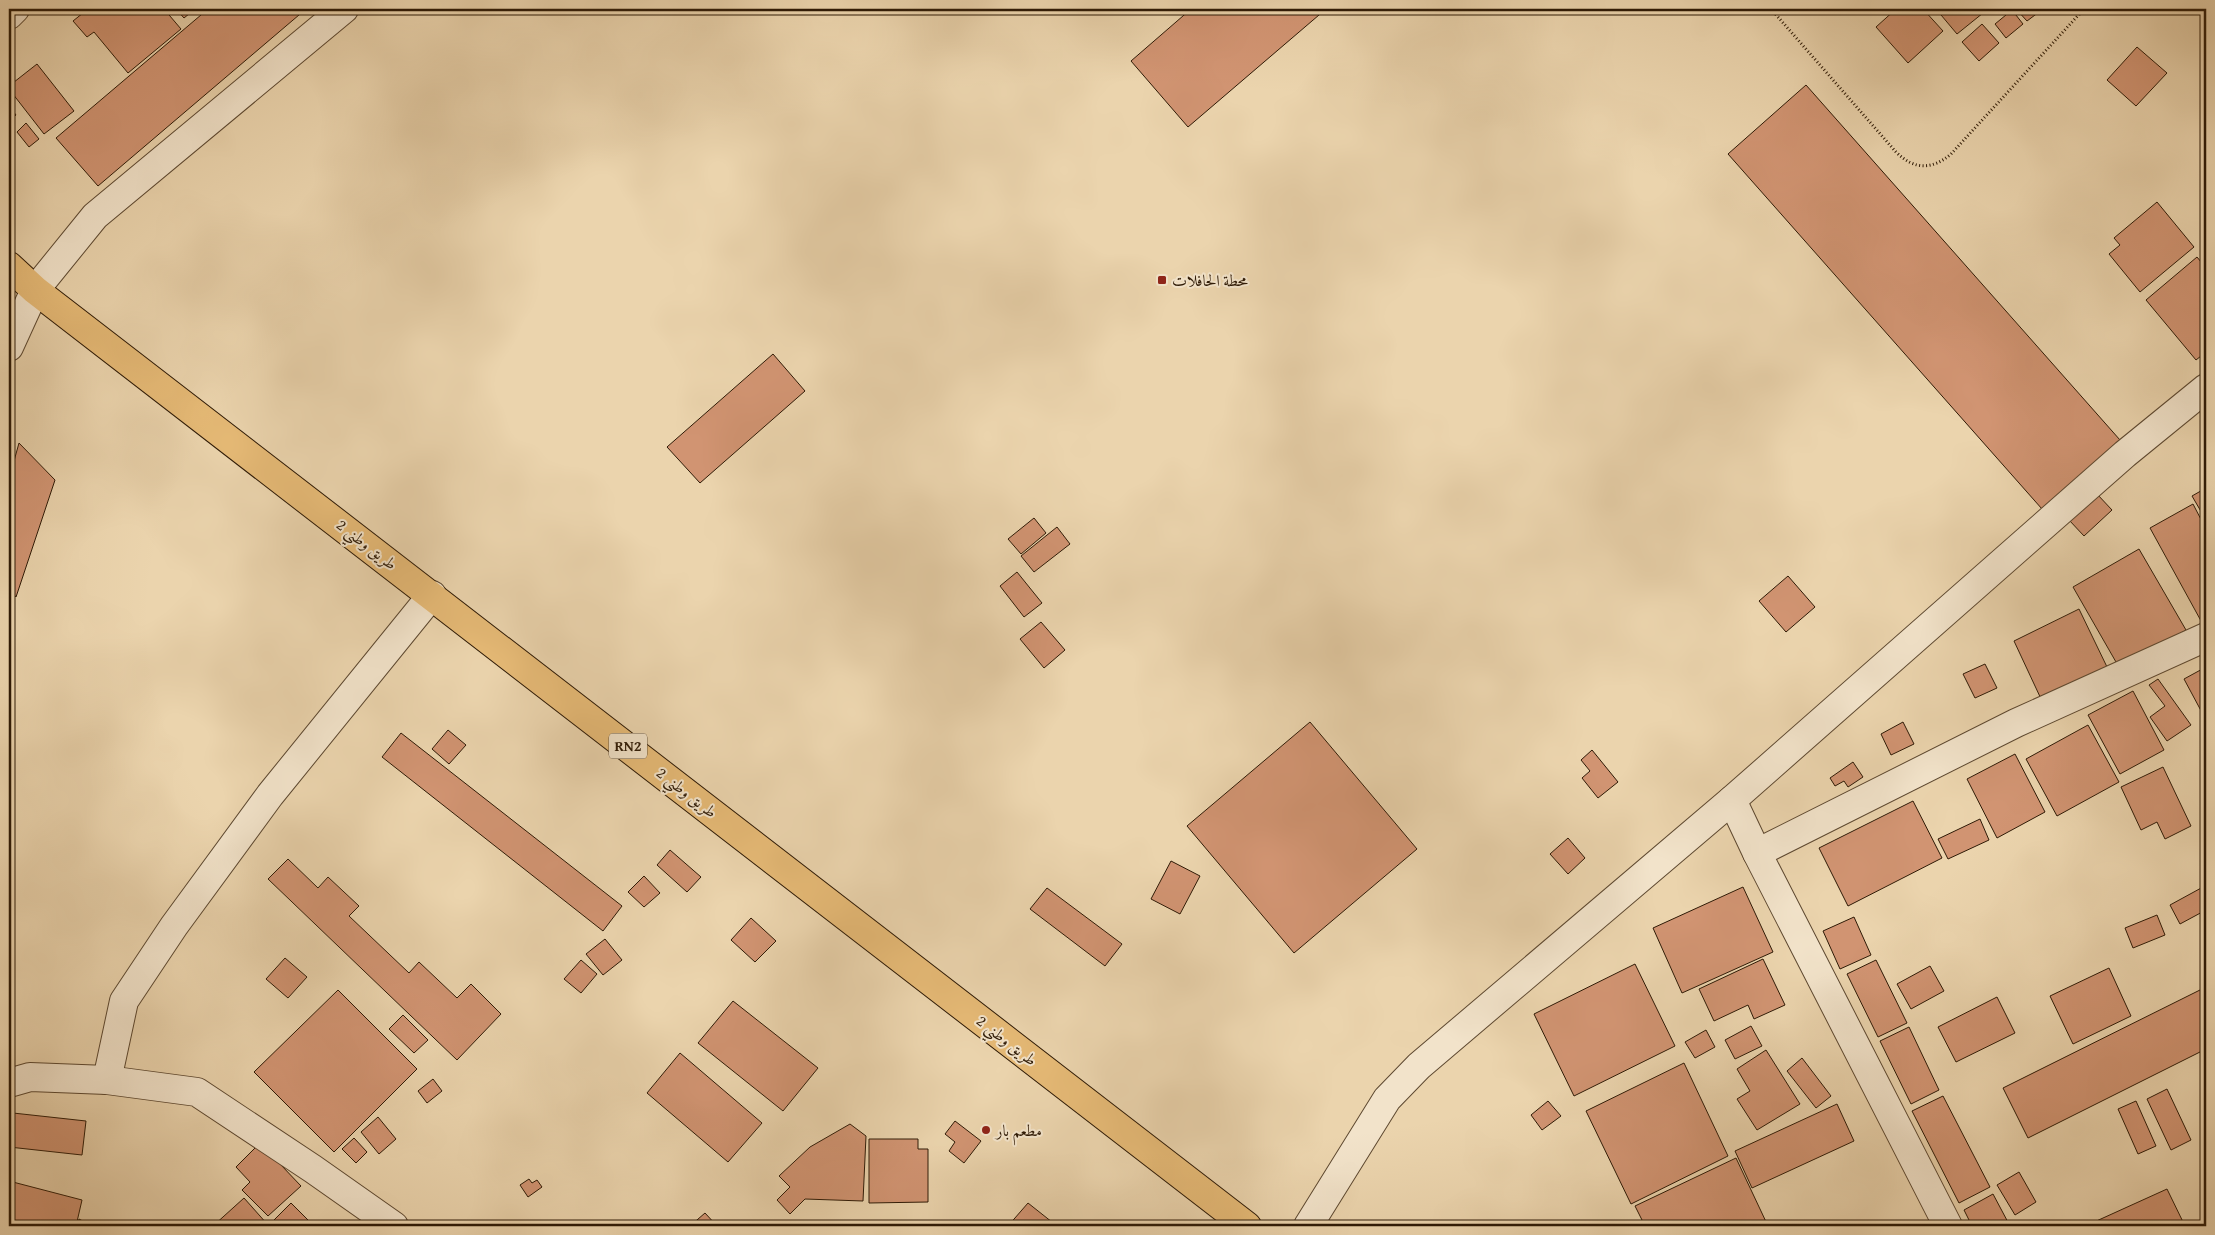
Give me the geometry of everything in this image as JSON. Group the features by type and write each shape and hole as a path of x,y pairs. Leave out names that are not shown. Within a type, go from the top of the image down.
{"highway":[{"name":"طريق وطني 2","path":"9,266 35,290 1247,1226"}],"street":[{"path":"9,15 15,9"},
{"path":"9,346 35,290 95,216 344,9"},
{"path":"1308,1226 1387,1099 1419,1066 1732,800 2125,454 2206,388"},
{"path":"107,1080 124,1001 174,926 270,795 432,595"},
{"path":"1757,853 2016,722 2206,637"},
{"path":"1732,800 1757,853 1948,1226"},
{"path":"9,1083 30,1077 107,1080 196,1092 313,1169 394,1226"}],"path":[{"path":"1771,9 1896,152 1904,160 1914,165 1925,167 1935,165 1951,154 2084,9"}],"building":[{"path":"88,9 164,9 181,29 128,73 94,32 87,37 73,21"},
{"path":"176,9 195,9 184,18"},
{"path":"208,9 306,9 98,186 56,138"},
{"path":"1191,9 1326,9 1188,127 1131,61"},
{"path":"1896,9 1923,9 1943,31 1908,63 1876,27"},
{"path":"1936,9 1988,9 1957,34"},
{"path":"2016,9 2043,9 2027,21"},
{"path":"2012,10 2023,24 2006,38 1995,24"},
{"path":"1982,24 1999,43 1979,61 1962,42"},
{"path":"2137,47 2167,73 2136,106 2107,80"},
{"path":"37,64 74,111 44,134 9,89 9,86"},
{"path":"1806,85 2120,440 2042,509 1728,154"},
{"path":"9,106 16,115 9,121"},
{"path":"26,123 39,139 29,147 17,132"},
{"path":"2157,202 2194,247 2140,292 2109,254 2120,245 2114,238"},
{"path":"2197,257 2206,268 2206,352 2196,360 2146,300"},
{"path":"773,354 805,391 700,483 667,447"},
{"path":"19,443 55,480 16,597 9,589 9,479"},
{"path":"2206,488 2206,520 2192,496"},
{"path":"2097,494 2112,510 2084,536 2069,520"},
{"path":"2193,504 2206,529 2206,630 2150,528"},
{"path":"1034,518 1046,533 1021,554 1008,539"},
{"path":"1057,527 1070,544 1034,572 1021,556"},
{"path":"2139,549 2186,630 2120,669 2073,587"},
{"path":"1017,572 1042,603 1024,617 1000,586"},
{"path":"1788,576 1815,607 1786,632 1759,601"},
{"path":"2079,609 2108,669 2042,701 2014,641"},
{"path":"1041,622 1065,650 1044,668 1020,639"},
{"path":"1985,664 1997,688 1975,698 1963,674"},
{"path":"2206,667 2206,720 2184,679"},
{"path":"2158,679 2191,725 2167,741 2150,717 2165,706 2149,685"},
{"path":"2133,691 2164,750 2120,774 2088,715"},
{"path":"1310,722 1417,849 1294,953 1187,826"},
{"path":"1903,722 1914,744 1891,755 1881,734"},
{"path":"2088,725 2119,782 2057,816 2026,759"},
{"path":"448,730 466,745 449,764 432,749"},
{"path":"401,733 622,906 603,931 382,757"},
{"path":"1592,750 1618,782 1598,798 1582,778 1590,771 1581,760"},
{"path":"2015,754 2045,812 1997,838 1967,779"},
{"path":"1853,762 1863,777 1848,787 1844,781 1835,786 1830,778"},
{"path":"2163,767 2191,826 2165,839 2157,822 2141,830 2121,787"},
{"path":"1913,801 1942,858 1848,906 1819,848"},
{"path":"1980,819 1989,840 1948,859 1938,839"},
{"path":"1568,838 1585,858 1568,874 1550,854"},
{"path":"670,850 701,877 687,892 657,865"},
{"path":"288,859 318,888 328,877 359,906 349,916 409,973 419,962 457,998 471,984 501,1014 457,1060 268,879"},
{"path":"1171,861 1200,876 1180,914 1151,899"},
{"path":"644,876 660,893 644,907 628,892"},
{"path":"1743,887 1773,952 1682,993 1653,928"},
{"path":"2203,887 2206,894 2206,910 2180,924 2170,905"},
{"path":"1047,888 1122,944 1105,966 1030,909"},
{"path":"2157,915 2165,935 2133,948 2125,928"},
{"path":"1854,917 1871,955 1840,969 1823,931"},
{"path":"751,918 776,941 755,962 731,940"},
{"path":"605,939 622,960 603,975 586,954"},
{"path":"285,958 307,977 288,998 266,979"},
{"path":"1763,959 1785,1005 1754,1019 1748,1005 1714,1021 1699,989"},
{"path":"581,960 597,974 581,993 564,979"},
{"path":"1876,960 1907,1023 1878,1037 1847,974"},
{"path":"1635,964 1675,1046 1574,1096 1534,1014"},
{"path":"1930,966 1944,991 1911,1009 1897,984"},
{"path":"2109,968 2131,1016 2073,1044 2050,996"},
{"path":"2206,987 2206,1049 2028,1138 2003,1088"},
{"path":"338,990 417,1069 334,1152 254,1072"},
{"path":"1997,997 2015,1033 1956,1062 1938,1027"},
{"path":"733,1001 818,1068 783,1111 698,1043"},
{"path":"403,1015 428,1040 414,1053 389,1029"},
{"path":"1751,1026 1762,1046 1735,1059 1725,1040"},
{"path":"1909,1027 1939,1090 1911,1104 1880,1041"},
{"path":"1706,1030 1715,1047 1695,1058 1685,1042"},
{"path":"1766,1050 1800,1104 1757,1130 1737,1099 1750,1091 1737,1069"},
{"path":"680,1053 762,1123 728,1162 647,1093"},
{"path":"1802,1058 1831,1096 1816,1108 1787,1071"},
{"path":"1684,1063 1728,1156 1631,1204 1586,1111"},
{"path":"433,1079 442,1091 427,1103 418,1091"},
{"path":"2167,1089 2191,1140 2171,1150 2147,1099"},
{"path":"1943,1096 1990,1187 1959,1203 1912,1111"},
{"path":"1548,1101 1561,1116 1542,1130 1531,1115"},
{"path":"2136,1101 2156,1146 2138,1154 2118,1109"},
{"path":"1837,1104 1854,1141 1752,1188 1735,1151"},
{"path":"13,1113 86,1121 82,1155 9,1147"},
{"path":"378,1117 396,1139 379,1154 361,1132"},
{"path":"955,1121 981,1141 964,1163 949,1151 955,1142 945,1134"},
{"path":"850,1124 866,1136 863,1201 805,1199 790,1214 777,1200 790,1187 779,1176 810,1147"},
{"path":"354,1138 367,1152 356,1163 342,1149"},
{"path":"869,1139 918,1139 918,1149 928,1149 928,1202 869,1203"},
{"path":"260,1143 301,1186 268,1216 242,1190 250,1182 236,1167"},
{"path":"1736,1158 1768,1226 1645,1226 1635,1206"},
{"path":"2019,1172 2036,1202 2015,1215 1997,1185"},
{"path":"529,1179 532,1183 537,1180 542,1187 528,1197 520,1185"},
{"path":"9,1181 82,1200 76,1226 9,1226"},
{"path":"2167,1189 2185,1226 2094,1226 2092,1223"},
{"path":"1993,1194 2010,1226 1972,1226 1964,1210"},
{"path":"244,1198 268,1225 213,1226"},
{"path":"291,1203 314,1226 268,1226"},
{"path":"1028,1203 1057,1226 1008,1226"},
{"path":"705,1213 717,1226 690,1226"},
{"path":"79,1219 92,1226 77,1226"}],"place":[{"name":"محطة الحافلات","path":"1162,280"},
{"name":"مطعم بار","path":"986,1130"}]}
